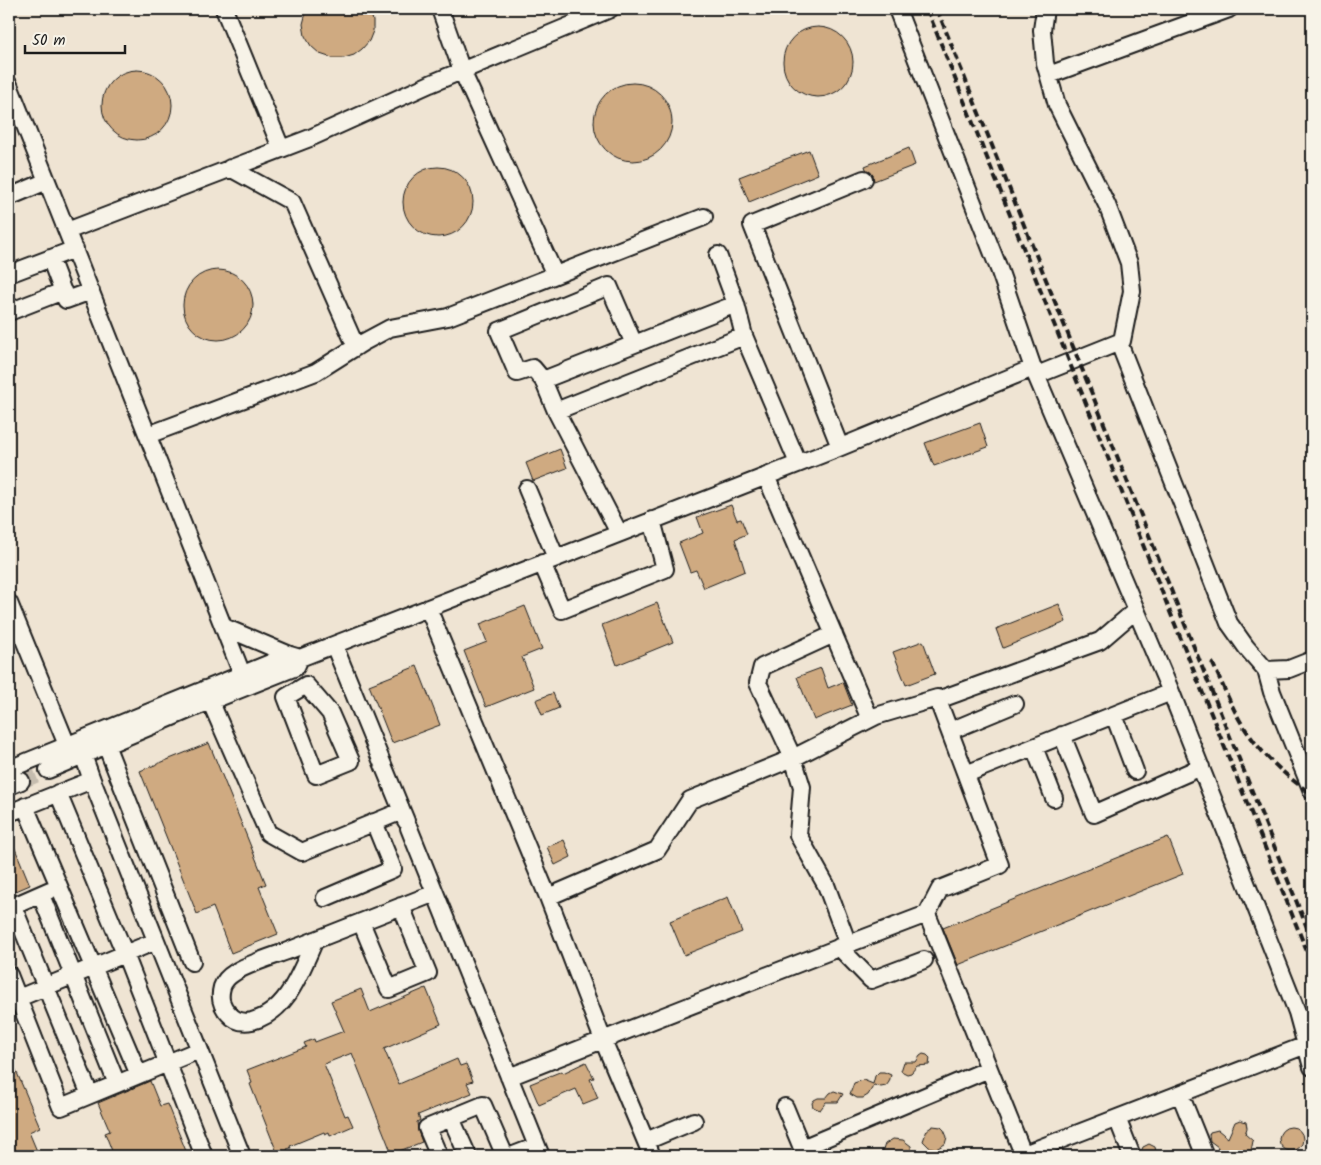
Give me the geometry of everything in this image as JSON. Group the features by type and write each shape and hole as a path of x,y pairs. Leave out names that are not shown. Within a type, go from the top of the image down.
{"lane":[{"path":"224,9 281,148"},
{"path":"440,9 462,71 555,275"},
{"path":"68,231 281,148 610,9"},
{"path":"897,9 999,269 1035,371 1201,767 1297,1012 1312,1067"},
{"path":"9,769 67,745 207,695 1035,371 1122,341 1132,292 1129,263 1107,205 1057,105 1045,63 1042,30 1045,9"},
{"path":"1049,75 1229,9"},
{"path":"9,85 242,674"},
{"path":"230,168 292,202 356,347"},
{"path":"840,447 752,225 864,179"},
{"path":"9,197 48,181"},
{"path":"148,435 316,372 390,328 448,317 704,217"},
{"path":"9,274 75,249"},
{"path":"718,255 736,304 744,336 798,463"},
{"path":"50,258 66,300 91,290"},
{"path":"619,533 556,411 544,380 533,368 516,373 499,331 609,286 634,344"},
{"path":"9,312 63,291"},
{"path":"544,380 736,304"},
{"path":"556,411 744,336"},
{"path":"1119,342 1229,623 1246,648 1266,670 1272,692 1306,761 1312,791"},
{"path":"766,476 870,718"},
{"path":"527,489 562,610 665,568 652,520"},
{"path":"9,603 67,745"},
{"path":"428,608 548,897 603,1040 649,1149 694,1121"},
{"path":"548,897 657,850 690,800 793,758 870,718 937,698 938,700 1100,641 1136,610"},
{"path":"224,627 294,660"},
{"path":"834,634 762,668 758,682 793,758 802,788 798,835 826,885 843,946 871,980 924,960"},
{"path":"334,645 539,1151 511,1156"},
{"path":"48,770 106,745 207,695 242,674 294,660"},
{"path":"294,660 300,688"},
{"path":"1266,670 1289,669 1312,660"},
{"path":"306,685 330,713 351,761 316,775 286,697 300,688 306,685"},
{"path":"966,774 1171,692"},
{"path":"207,695 268,833 302,852 374,822 406,820"},
{"path":"510,1077 927,914 940,889 1000,865 938,700"},
{"path":"950,731 1014,704"},
{"path":"1114,714 1135,771"},
{"path":"1062,735 1094,814 1201,767"},
{"path":"106,745 192,962"},
{"path":"1034,747 1054,798"},
{"path":"83,755 242,1156"},
{"path":"9,813 92,780"},
{"path":"58,792 125,954 204,1156"},
{"path":"24,806 60,886 139,1075"},
{"path":"325,898 393,869 374,822"},
{"path":"60,886 11,907 46,986 90,1095"},
{"path":"315,940 293,988 280,1005 263,1018 247,1022 233,1020 223,1008 220,995 223,983 235,972 315,940 401,906 435,892"},
{"path":"41,895 118,1084"},
{"path":"361,922 389,989 397,986 428,973 401,906"},
{"path":"927,914 1022,1156 1306,1045"},
{"path":"13,1000 125,954 175,920"},
{"path":"9,975 13,1000 61,1107 199,1050"},
{"path":"785,1107 803,1152 989,1068"},
{"path":"1180,1094 1205,1156"},
{"path":"439,1156 427,1128 483,1105 505,1156"},
{"path":"451,1118 468,1156"},
{"path":"1117,1118 1132,1156"}],"building":[{"path":"307,9 370,9 373,31 369,41 354,55 344,58 332,58 320,54 311,46 305,36 303,24"},
{"path":"818,27 837,33 847,43 853,62 847,81 837,91 818,97 799,91 789,81 783,62 789,43 799,33"},
{"path":"137,70 156,76 166,86 172,105 166,124 156,134 137,140 118,134 108,124 102,105 108,86 118,76"},
{"path":"633,83 648,86 661,94 669,107 672,122 669,137 661,150 648,158 633,161 618,158 605,150 597,137 594,122 597,107 605,94 618,86"},
{"path":"909,148 915,165 874,181 873,175 865,166"},
{"path":"809,150 818,174 749,202 739,177"},
{"path":"438,167 457,173 467,183 473,202 467,221 457,231 438,237 419,231 409,221 403,202 409,183 419,173"},
{"path":"218,270 237,276 247,286 253,305 247,324 237,334 218,340 199,334 189,324 183,305 189,286 199,276"},
{"path":"980,423 988,447 934,466 925,443"},
{"path":"560,449 567,468 533,481 526,463"},
{"path":"731,505 737,520 741,519 747,534 735,539 745,571 704,588 696,570 690,572 679,543 703,533 697,517"},
{"path":"657,603 673,642 617,665 602,625"},
{"path":"1059,604 1066,622 1003,648 996,629"},
{"path":"525,606 542,649 522,657 534,688 486,707 464,651 487,642 480,624"},
{"path":"923,641 935,674 906,685 893,652"},
{"path":"417,666 440,725 392,743 369,685"},
{"path":"821,668 828,688 843,682 852,705 814,720 797,677"},
{"path":"553,693 559,708 542,715 536,700"},
{"path":"209,743 266,884 259,887 278,934 231,953 213,907 197,914 140,771"},
{"path":"9,834 30,885 9,894"},
{"path":"1168,837 1183,874 958,965 943,928"},
{"path":"564,840 571,857 555,865 547,847"},
{"path":"728,897 742,932 684,955 670,921"},
{"path":"426,988 441,1024 384,1049 399,1084 457,1059 460,1066 466,1064 473,1081 467,1083 472,1093 418,1115 420,1120 417,1122 418,1131 422,1142 392,1154 352,1053 324,1064 345,1116 348,1115 353,1126 330,1136 329,1132 325,1134 324,1132 290,1146 291,1148 287,1149 288,1151 278,1155 250,1084 252,1083 247,1070 306,1047 304,1043 314,1039 315,1042 344,1031 331,1001 361,989 370,1012"},
{"path":"9,1054 40,1127 29,1132 39,1156 9,1156"},
{"path":"923,1054 930,1058 929,1065 917,1066 911,1073 907,1074 901,1071 904,1062 916,1062"},
{"path":"586,1062 594,1078 590,1079 598,1098 583,1104 576,1089 539,1105 530,1084 562,1071 563,1073"},
{"path":"879,1072 891,1075 886,1086 874,1085 868,1095 863,1098 857,1098 850,1094 854,1083 863,1080 873,1084 875,1076"},
{"path":"150,1081 160,1106 167,1104 188,1156 114,1156 105,1133 110,1131 98,1103"},
{"path":"834,1091 843,1094 838,1102 826,1102 820,1110 813,1107 812,1103 814,1100 826,1098"},
{"path":"1240,1120 1246,1122 1245,1134 1253,1141 1250,1156 1215,1156 1218,1147 1210,1141 1210,1132 1218,1130 1228,1138 1235,1122"},
{"path":"933,1126 941,1127 947,1137 945,1144 936,1149 929,1147 923,1141 927,1130"},
{"path":"1291,1127 1300,1130 1303,1139 1300,1148 1291,1151 1282,1148 1279,1139 1282,1130"},
{"path":"893,1139 903,1140 911,1146 911,1156 881,1156 885,1144"},
{"path":"1149,1144 1155,1147 1157,1156 1142,1156 1143,1147"}],"tunnel":[{"path":"21,781 48,770"}],"railway":[{"path":"927,9 1312,964"},
{"path":"937,9 1312,940"},
{"path":"1212,662 1235,712 1254,741 1271,761 1312,794"}]}
